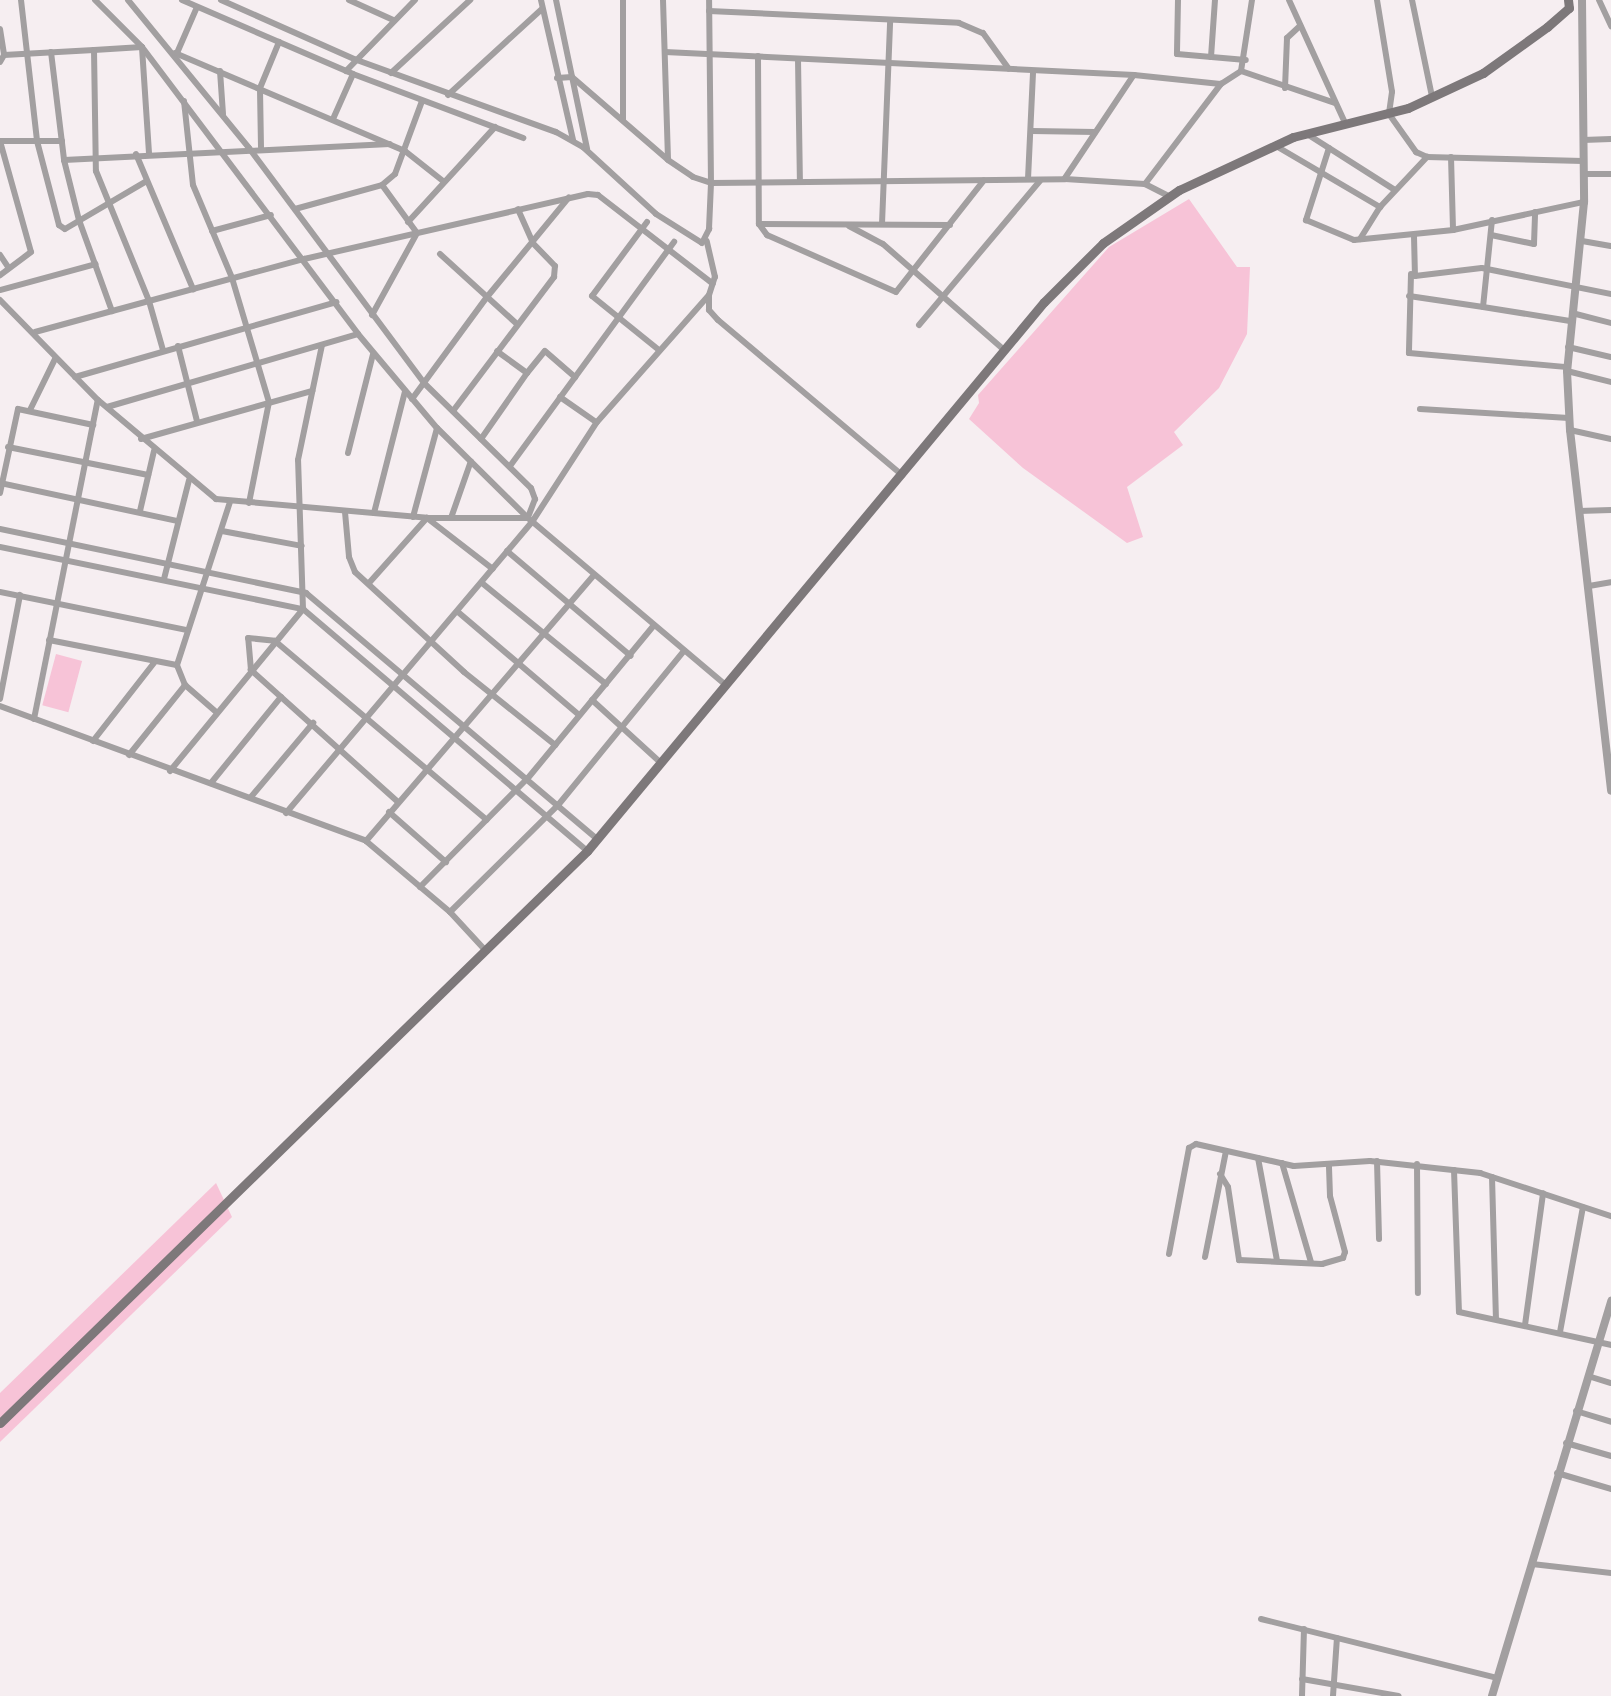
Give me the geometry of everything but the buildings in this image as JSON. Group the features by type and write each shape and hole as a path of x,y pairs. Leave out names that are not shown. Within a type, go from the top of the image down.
{"main road":[{"path":"0,1423 587,851 1004,350 1104,243 1169,196 1275,146 1345,123 1389,114 1515,54 1574,2"}],"street":[{"path":"22,0 37,141 58,225 65,229 145,182"},
{"path":"94,0 142,47 358,334 437,428 530,520 727,686"},
{"path":"128,0 176,53 424,383 534,492 530,520"},
{"path":"182,0 350,73 523,138"},
{"path":"221,0 354,59 572,140 656,214 696,242 707,241"},
{"path":"350,0 393,20"},
{"path":"333,120 354,59 415,0"},
{"path":"391,73 470,0"},
{"path":"556,0 587,150"},
{"path":"622,0 623,119"},
{"path":"663,0 668,160"},
{"path":"708,0 711,183 707,241 713,284 710,310 903,476"},
{"path":"1178,0 1177,54 1246,60"},
{"path":"1211,57 1215,0"},
{"path":"1144,184 1221,84 1241,72 1246,60 1252,0"},
{"path":"1288,0 1345,123"},
{"path":"1377,0 1392,92 1389,114 1411,147 1427,157 1584,161"},
{"path":"1412,0 1432,96"},
{"path":"1599,0 1611,26"},
{"path":"1574,2 1584,202 1568,347 1569,418 1611,790"},
{"path":"448,94 542,4"},
{"path":"542,4 572,140"},
{"path":"176,53 196,7"},
{"path":"709,11 971,26 991,41 1010,70"},
{"path":"882,224 890,21"},
{"path":"1285,88 1287,38 1300,26"},
{"path":"0,28 2,58 142,47"},
{"path":"261,147 260,88 278,42"},
{"path":"142,47 149,153"},
{"path":"94,50 95,158 107,201 149,301 163,350"},
{"path":"52,52 64,160 79,220 112,311"},
{"path":"664,52 1134,75 1221,84"},
{"path":"176,53 405,151 443,181"},
{"path":"758,56 759,224 767,235 891,292 915,270 985,180"},
{"path":"798,59 800,181"},
{"path":"220,71 223,114"},
{"path":"1028,179 1033,71"},
{"path":"1241,72 1336,104"},
{"path":"1065,179 1134,75"},
{"path":"557,78 572,77 668,160 694,178 711,183 1065,179 1144,184 1169,196"},
{"path":"184,101 193,185 232,278 269,402 249,503"},
{"path":"295,209 382,185 398,171 422,101"},
{"path":"408,222 494,128"},
{"path":"1583,140 1609,139 1611,130"},
{"path":"1032,131 1095,132"},
{"path":"1306,134 1395,190"},
{"path":"0,274 27,259 31,252 0,141 62,141"},
{"path":"64,160 261,147 390,144"},
{"path":"1275,146 1380,207"},
{"path":"1329,148 1308,222 1360,239 1453,230 1584,202"},
{"path":"136,154 193,289"},
{"path":"1360,239 1380,207 1427,157"},
{"path":"1451,157 1453,230"},
{"path":"1582,174 1611,174"},
{"path":"920,325 1040,180"},
{"path":"382,185 417,233"},
{"path":"35,332 304,258 570,196 598,195 672,245 713,284"},
{"path":"412,399 487,297 570,196"},
{"path":"453,411 555,272 556,266 534,244 518,209"},
{"path":"1491,235 1534,244 1535,212"},
{"path":"212,232 271,215"},
{"path":"1482,307 1492,220"},
{"path":"759,224 950,225"},
{"path":"644,225 592,293 659,350"},
{"path":"849,226 883,244 1004,350"},
{"path":"372,316 417,233"},
{"path":"1414,236 1409,353 1567,369 1611,382"},
{"path":"1582,241 1611,246"},
{"path":"510,466 672,245"},
{"path":"440,254 517,324"},
{"path":"0,255 8,267"},
{"path":"0,290 96,264"},
{"path":"1412,273 1487,270 1611,294"},
{"path":"286,812 493,569 597,422 709,296"},
{"path":"1409,296 1611,323"},
{"path":"0,300 98,400 209,496 298,509 530,520"},
{"path":"74,377 336,302"},
{"path":"106,407 358,334"},
{"path":"170,771 215,711 303,609 306,593 298,460 322,345"},
{"path":"178,346 196,421"},
{"path":"1568,347 1611,357"},
{"path":"497,351 527,373"},
{"path":"481,439 545,351 575,376"},
{"path":"348,452 373,353"},
{"path":"30,410 55,359"},
{"path":"141,439 312,391"},
{"path":"374,514 405,391"},
{"path":"560,398 597,422"},
{"path":"34,720 98,400"},
{"path":"1420,409 1569,418"},
{"path":"0,493 16,411 30,410 93,426"},
{"path":"412,517 437,428"},
{"path":"1570,430 1611,439"},
{"path":"8,447 148,475"},
{"path":"140,511 154,451"},
{"path":"451,518 472,462"},
{"path":"164,579 189,480"},
{"path":"1,483 178,521"},
{"path":"215,711 185,685 177,665 199,586 230,502"},
{"path":"1578,511 1611,510"},
{"path":"345,512 351,566 492,695 554,745"},
{"path":"370,583 427,518"},
{"path":"427,518 493,569"},
{"path":"0,530 306,593 597,839"},
{"path":"222,531 302,546"},
{"path":"0,547 303,609 587,851"},
{"path":"507,551 631,656"},
{"path":"366,841 594,575"},
{"path":"482,582 606,684"},
{"path":"1589,586 1611,582"},
{"path":"0,592 187,630"},
{"path":"20,596 0,703 34,720 366,841 450,912 486,952"},
{"path":"458,612 579,716"},
{"path":"420,887 528,778 654,625"},
{"path":"398,802 251,670 248,638 276,641 487,820"},
{"path":"49,640 177,665"},
{"path":"450,912 559,804 684,651"},
{"path":"93,741 154,663"},
{"path":"129,755 185,685"},
{"path":"211,783 281,697"},
{"path":"592,700 662,763"},
{"path":"251,797 313,723"},
{"path":"390,812 446,862"},
{"path":"1169,1254 1190,1146 1282,1164 1329,1166 1377,1161 1454,1169 1492,1177 1611,1216"},
{"path":"1205,1257 1226,1151"},
{"path":"1258,1158 1278,1261"},
{"path":"1377,1161 1379,1240"},
{"path":"1282,1164 1311,1262"},
{"path":"1418,1164 1418,1293"},
{"path":"1220,1174 1228,1186 1239,1260 1325,1263 1345,1255 1330,1196 1329,1166"},
{"path":"1454,1169 1457,1309 1599,1339 1611,1345"},
{"path":"1492,1177 1496,1320"},
{"path":"1525,1325 1543,1193"},
{"path":"1560,1332 1583,1207"},
{"path":"1492,1696 1556,1473 1610,1307"},
{"path":"1588,1376 1611,1383"},
{"path":"1576,1412 1611,1422"},
{"path":"1566,1443 1611,1456"},
{"path":"1556,1473 1611,1489"},
{"path":"1532,1564 1611,1573"},
{"path":"1262,1618 1498,1678"},
{"path":"1302,1696 1304,1628"},
{"path":"1333,1696 1337,1638"},
{"path":"1302,1679 1334,1681 1399,1696"}],"shaded area":[{"path":"1189,199 1237,267 1250,267 1247,334 1219,388 1174,432 1183,445 1127,487 1143,537 1127,543 1023,468 969,419 979,403 978,395 1109,247"},
{"path":"56,654 82,661 68,712 42,705"},
{"path":"216,1183 232,1217 0,1442 0,1393"}]}
